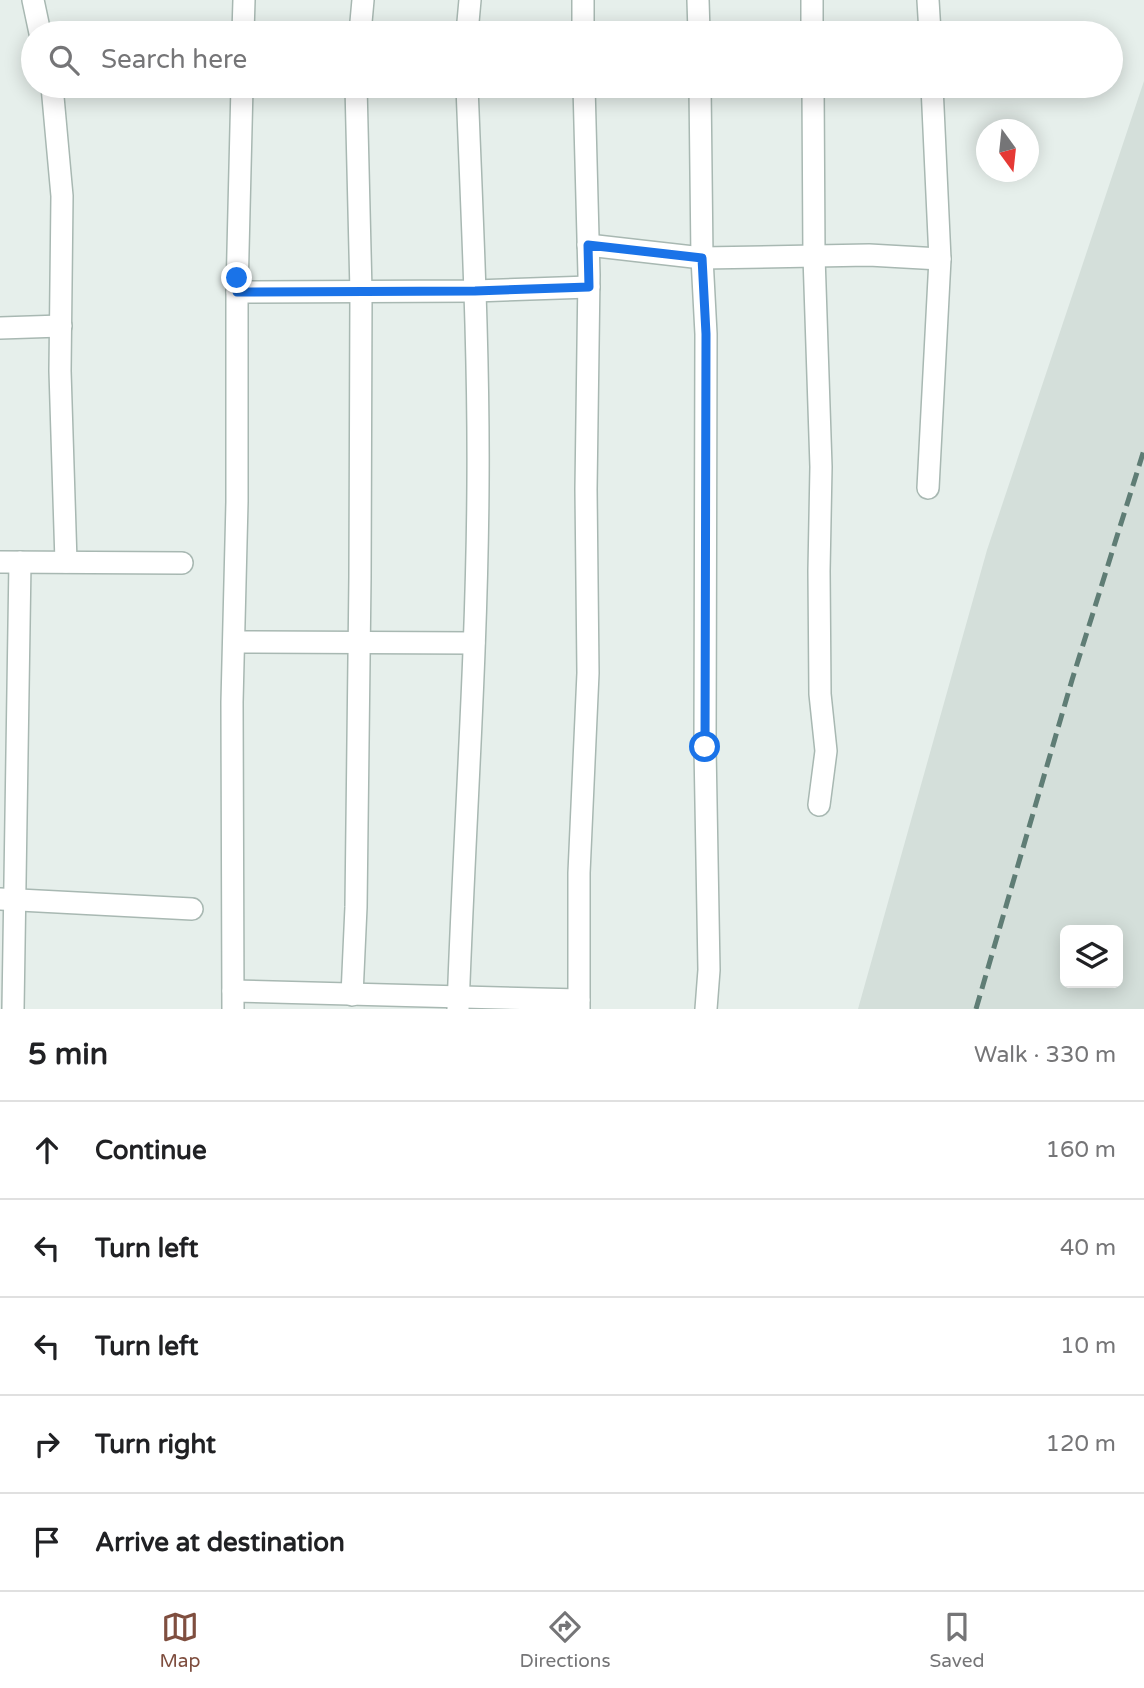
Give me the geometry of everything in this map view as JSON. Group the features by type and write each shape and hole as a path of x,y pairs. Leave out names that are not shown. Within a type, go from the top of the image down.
{"street":[{"path":"33,0 37,21"},
{"path":"243,21 244,0"},
{"path":"361,21 363,0"},
{"path":"468,21 470,0"},
{"path":"583,0 583,21"},
{"path":"698,0 699,21"},
{"path":"812,0 812,21"},
{"path":"928,0 929,21"},
{"path":"55,98 62,196 61,326 66,562"},
{"path":"242,98 237,292 233,1000 341,999 579,1004 579,873 587,673 589,287 584,98"},
{"path":"341,999 356,907 361,292 356,98"},
{"path":"459,1003 478,484 475,291 467,98"},
{"path":"700,98 702,258 706,334 705,747 709,970 706,1009"},
{"path":"813,98 814,256 821,467 820,694 826,751 819,805"},
{"path":"928,488 940,259 933,98"},
{"path":"588,245 702,258 869,255 940,259"},
{"path":"237,292 475,291 589,287"},
{"path":"0,328 61,326"},
{"path":"13,1009 8,900 10,562 182,563"},
{"path":"234,642 474,643"},
{"path":"8,900 192,909"}],"shaded area":[{"path":"1144,81 1144,1009 858,1009 987,550"}],"railway":[{"path":"976,1009 1072,680 1144,450"}],"route":[{"path":"237,278 237,292 475,291 589,287 588,245 702,258 706,334 705,747"}]}
